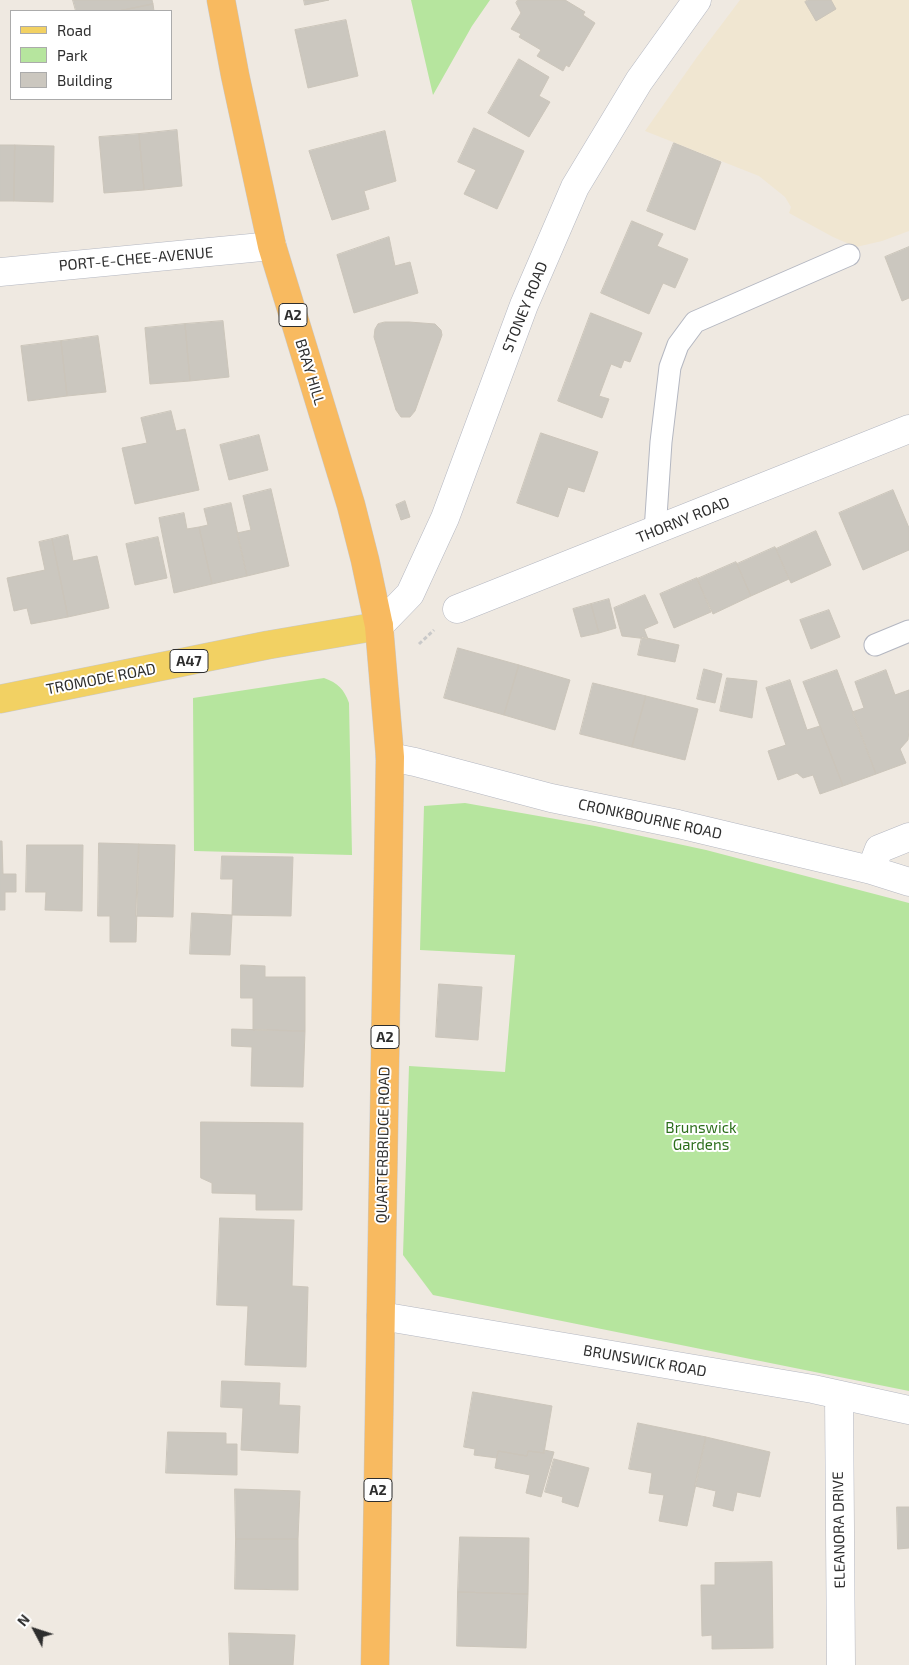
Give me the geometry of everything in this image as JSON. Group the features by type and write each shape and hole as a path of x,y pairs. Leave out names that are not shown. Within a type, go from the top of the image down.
{"highway":[{"name":"BRAY HILL","path":"221,0 235,75 272,246 351,505 379,626"},
{"name":"QUARTERBRIDGE ROAD","path":"375,1665 390,757 379,626"}],"main road":[{"name":"TROMODE ROAD","path":"0,699 268,645 379,626"}],"street":[{"name":"STONEY ROAD","path":"379,626 410,594 445,518 524,305 575,187 639,81 697,0"},
{"name":"PORT-E-CHEE-AVENUE","path":"0,272 272,246"},
{"name":"THORNY ROAD","path":"457,609 909,429"},
{"name":"CRONKBOURNE ROAD","path":"390,757 551,798 678,824 871,870 909,882"},
{"path":"871,870 879,849 909,837"},
{"name":"BRUNSWICK ROAD","path":"380,1316 803,1388 909,1410"},
{"name":"ELEANORA DRIVE","path":"839,1395 840,1665"}],"lane":[{"path":"655,530 661,442 670,367 678,345 695,322 849,255"},
{"path":"875,645 909,631"}],"shaded area":[{"path":"740,0 909,0 909,231 882,241 856,247 789,213 791,207 785,197 759,176 645,131"}],"green space":[{"path":"411,0 490,0 472,26 433,95"},
{"path":"324,678 340,687 349,703 352,855 194,851 193,698"},
{"name":"Brunswick Gardens","path":"465,803 595,826 706,850 909,903 909,1391 433,1295 403,1255 409,1066 505,1072 515,955 420,950 424,806"}],"building":[{"path":"73,0 152,0 153,4 124,10 76,10"},
{"path":"304,0 329,0 305,5"},
{"path":"518,0 565,0 585,12 583,15 595,23 569,67 566,65 563,71 537,56 541,50 519,37 521,34 511,29 521,13 516,3"},
{"path":"808,0 831,0 836,9 816,21 805,2"},
{"path":"153,4 154,10 124,10"},
{"path":"346,20 358,76 308,88 295,30"},
{"path":"519,59 549,77 539,96 550,102 529,137 488,113"},
{"path":"474,128 524,151 497,209 464,194 476,170 458,162"},
{"path":"177,130 182,186 144,190 139,134"},
{"path":"385,131 396,181 364,191 369,209 332,220 309,151"},
{"path":"139,134 144,190 104,193 99,137"},
{"path":"674,143 721,162 695,230 647,211"},
{"path":"0,145 15,145 14,201 0,201"},
{"path":"15,145 54,146 53,202 14,201"},
{"path":"632,221 663,234 657,246 688,259 675,288 663,283 649,314 601,293"},
{"path":"389,237 395,266 410,262 418,293 354,313 337,255"},
{"path":"909,247 909,298 902,301 885,257"},
{"path":"591,313 642,333 630,362 624,360 621,368 611,364 599,396 609,399 602,418 558,401"},
{"path":"223,321 229,377 190,381 185,324"},
{"path":"385,322 435,324 441,330 442,335 415,411 410,417 401,417 396,410 374,337 378,324"},
{"path":"185,324 190,381 150,384 145,328"},
{"path":"98,336 106,392 67,396 61,341"},
{"path":"61,341 67,396 28,401 21,346"},
{"path":"171,411 176,431 185,429 199,490 135,504 122,448 147,443 141,418"},
{"path":"541,433 598,452 584,492 568,487 558,517 517,503"},
{"path":"259,435 268,470 229,480 220,445"},
{"path":"271,489 289,566 247,576 237,533 251,530 243,496"},
{"path":"893,490 909,528 909,550 863,570 839,513"},
{"path":"405,501 410,517 401,520 396,505"},
{"path":"231,503 247,576 212,584 199,527 208,525 204,509"},
{"path":"184,513 187,529 199,527 212,584 174,593 159,518"},
{"path":"816,531 831,565 791,583 776,549"},
{"path":"68,535 73,561 97,556 109,608 68,617 52,539"},
{"path":"158,537 167,578 135,585 126,544"},
{"path":"52,539 68,617 31,624 27,608 14,611 7,578 45,570 39,542"},
{"path":"775,547 789,579 751,596 737,564"},
{"path":"736,562 751,596 713,614 697,579"},
{"path":"697,578 711,612 674,628 660,594"},
{"path":"645,595 658,623 644,629 648,639 622,636 614,608"},
{"path":"609,599 616,628 599,633 591,604"},
{"path":"591,604 599,633 581,637 573,609"},
{"path":"829,610 840,637 811,649 800,620"},
{"path":"642,637 679,645 675,662 638,655"},
{"path":"458,648 519,665 504,715 444,698"},
{"path":"519,665 570,680 555,730 504,715"},
{"path":"704,669 722,674 715,703 697,699"},
{"path":"837,670 876,774 843,786 803,682"},
{"path":"886,670 895,695 909,690 908,740 900,749 906,763 876,774 852,712 864,708 855,682"},
{"path":"727,678 757,681 752,718 720,711"},
{"path":"790,680 807,730 820,726 843,786 820,794 813,775 803,778 797,773 778,780 768,751 786,745 766,688"},
{"path":"593,683 646,696 632,747 580,734"},
{"path":"646,696 698,709 685,760 632,747"},
{"path":"0,841 2,841 3,874 16,874 16,892 5,892 5,910 0,910"},
{"path":"99,843 139,844 136,942 110,942 110,916 98,916"},
{"path":"139,844 175,845 173,917 136,916"},
{"path":"27,845 83,845 82,911 45,910 46,892 26,892"},
{"path":"222,856 293,857 291,916 232,915 233,879 221,879"},
{"path":"192,913 232,915 230,955 190,954"},
{"path":"241,965 265,966 265,977 305,977 305,1031 253,1030 253,998 241,998"},
{"path":"439,984 482,987 478,1040 436,1037"},
{"path":"232,1029 305,1031 303,1087 251,1086 252,1047 232,1046"},
{"path":"201,1122 303,1123 302,1210 256,1210 256,1194 212,1193 212,1183 201,1178"},
{"path":"220,1218 294,1220 292,1286 308,1287 306,1367 245,1365 248,1306 217,1305"},
{"path":"222,1381 280,1383 279,1405 300,1406 298,1453 241,1450 243,1408 221,1407"},
{"path":"473,1392 552,1406 544,1453 528,1451 527,1456 498,1451 497,1458 474,1455 475,1449 464,1447"},
{"path":"638,1423 706,1437 687,1526 659,1521 664,1495 649,1493 652,1473 629,1469"},
{"path":"168,1432 226,1433 226,1444 237,1444 237,1475 166,1473"},
{"path":"706,1437 770,1452 760,1497 737,1492 733,1511 713,1506 716,1491 695,1486"},
{"path":"544,1450 554,1452 541,1497 526,1493 530,1475 495,1468 498,1451 527,1456 528,1451 544,1453"},
{"path":"554,1459 589,1468 578,1507 562,1502 563,1497 545,1492"},
{"path":"235,1489 300,1491 298,1539 236,1539"},
{"path":"897,1507 909,1507 909,1548 898,1549"},
{"path":"460,1537 529,1538 528,1594 458,1592"},
{"path":"236,1539 298,1539 298,1590 235,1589"},
{"path":"772,1562 773,1648 712,1649 712,1635 702,1636 701,1585 715,1585 715,1563"},
{"path":"458,1592 528,1594 526,1648 457,1646"},
{"path":"229,1633 295,1635 293,1665 230,1665"}]}
